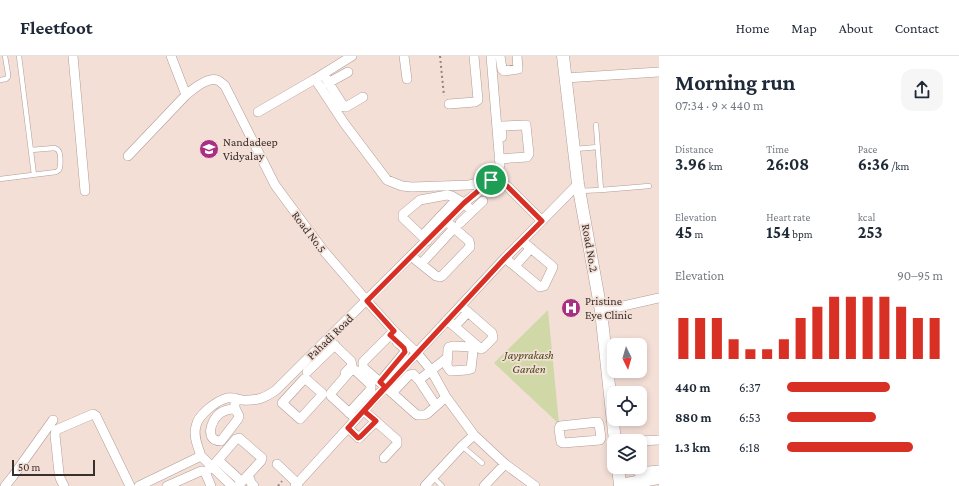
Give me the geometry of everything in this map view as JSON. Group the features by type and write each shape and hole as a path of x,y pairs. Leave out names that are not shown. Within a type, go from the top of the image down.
{"street":[{"path":"73,56 85,191"},
{"path":"128,156 186,95 172,56"},
{"path":"258,112 352,56"},
{"path":"404,56 407,79"},
{"path":"449,104 477,101 474,56"},
{"path":"491,56 502,158 498,170 491,180"},
{"path":"500,56 502,69 504,71 518,69 517,56"},
{"name":"Road No.2","path":"563,56 579,188 601,310 615,434"},
{"path":"328,83 348,72"},
{"path":"565,78 659,72"},
{"path":"476,77 493,76"},
{"path":"319,77 328,83 344,107 364,97"},
{"path":"319,77 344,124 387,180 402,186 412,187 469,185 491,180 507,186 542,221"},
{"name":"Road No.5","path":"186,95 197,87 211,80 216,79 225,86 275,185 323,250 367,301 392,333 417,353 431,370 446,397 474,435 505,464 536,486"},
{"path":"499,132 502,126 526,125 529,154 527,157 502,158"},
{"name":"Pahadi Road","path":"200,456 196,436 196,426 201,416 212,405 226,398 243,400 265,397 276,390 290,376 304,369 331,342 367,301 411,256 424,239 461,201 491,180"},
{"path":"401,364 417,353 451,323 505,258 542,221 579,188"},
{"path":"424,239 403,218 403,214 418,201 447,195 461,201 472,211"},
{"path":"421,264 457,225 483,201"},
{"path":"411,256 436,276 440,277 470,247 470,242 457,225 446,218"},
{"path":"505,258 540,287 544,286 554,268 522,241"},
{"path":"515,266 531,248"},
{"path":"601,310 659,298"},
{"path":"451,323 481,349 493,338 492,333 464,309"},
{"path":"386,387 401,364 405,350 392,333 363,362 364,368 417,415 424,416 446,397"},
{"path":"304,369 325,389 329,388 352,366 351,361 331,342"},
{"path":"419,380 447,358"},
{"path":"277,464 297,485 356,419 364,406 372,387 355,370 353,370 331,393 332,396 356,419"},
{"path":"349,413 364,406 386,387 413,374 419,380 436,406"},
{"path":"290,376 299,383"},
{"path":"306,379 322,393 322,396 300,419 282,404 299,383 306,379"},
{"path":"276,390 286,398"},
{"path":"234,398 235,408"},
{"path":"364,406 376,421 398,442 384,458"},
{"path":"64,486 59,473 55,432 56,430 93,414 96,416 130,486"},
{"path":"5,486 14,476 53,420"},
{"path":"348,428 359,438 376,421"},
{"path":"600,432 608,434"},
{"path":"425,486 474,435"},
{"path":"159,476 166,486 212,467 239,438 262,458 261,462 246,483 212,467"},
{"path":"647,441 659,440"},
{"path":"139,486 200,456 232,486"},
{"path":"484,486 505,464"},
{"path":"211,486 212,467"},
{"path":"647,471 659,470"},
{"path":"618,474 619,485 659,478"}],"lane":[{"path":"0,80 8,77 5,56"},
{"path":"18,56 34,175"},
{"path":"596,125 602,190"},
{"path":"574,149 598,147"},
{"path":"0,179 56,172 60,170 61,166 58,150 55,148 31,150"},
{"path":"579,188 602,190 649,186"},
{"path":"462,446 482,463"},
{"path":"433,477 442,486"}],"path":[{"path":"440,56 444,101 446,104 449,104"}],"green space":[{"name":"Jayprakash Garden","path":"548,310 559,424 494,363"}],"place":[{"name":"Nandadeep Vidyalay","path":"209,149"},
{"name":"Pristine Eye Clinic","path":"571,308"}],"route":[{"path":"491,180 507,186 542,221 505,258 364,411 376,421 358,438 348,428 385,387 380,382 405,352 404,348 390,335 394,331 367,301 464,203 491,180"}]}
